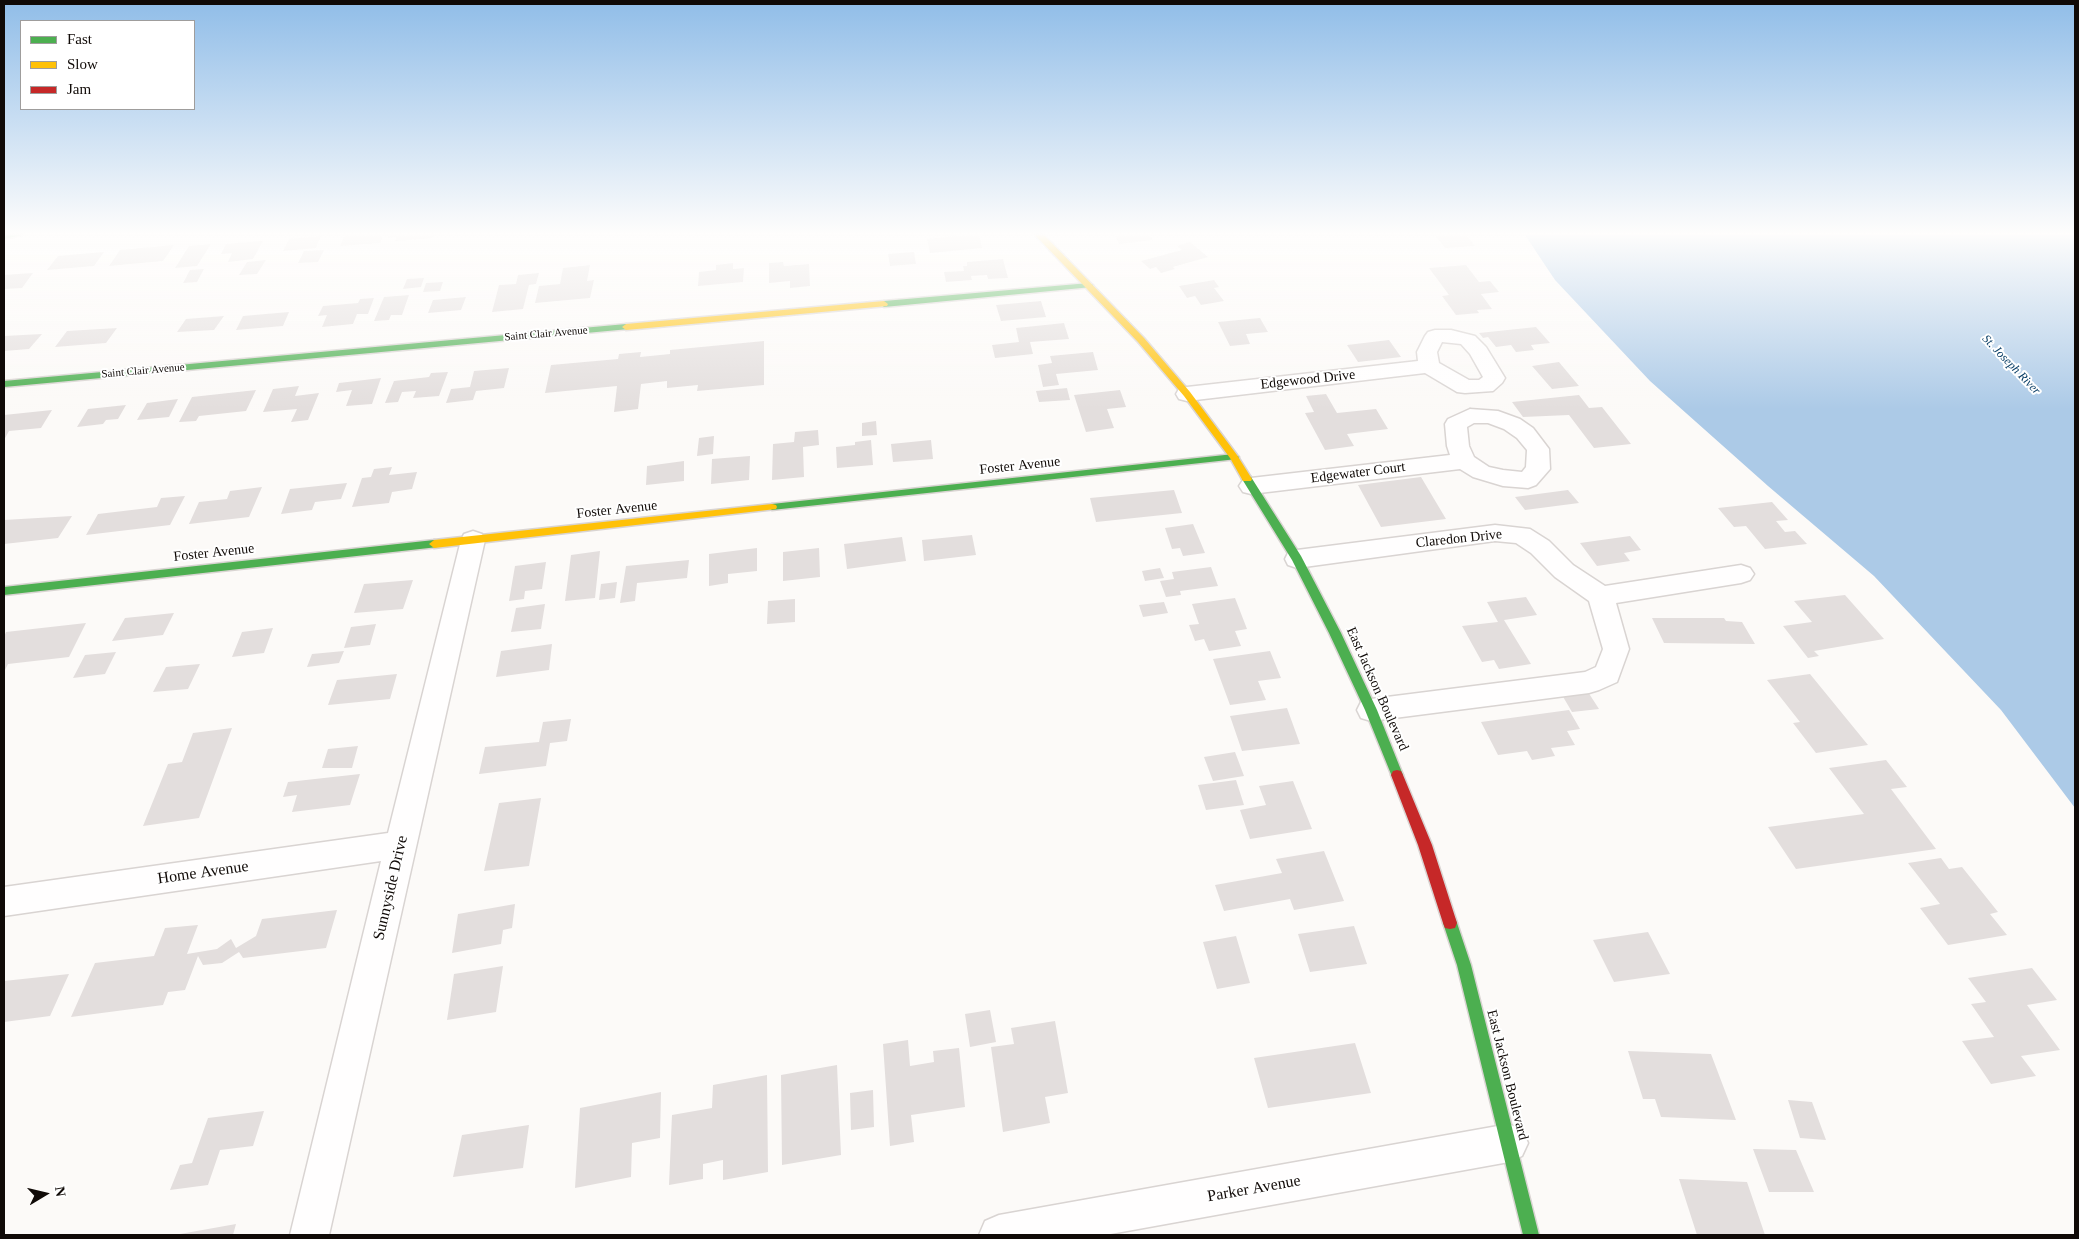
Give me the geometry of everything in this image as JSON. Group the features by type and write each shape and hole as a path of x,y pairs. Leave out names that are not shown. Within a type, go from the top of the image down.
{"street":[{"name":"Saint Clair Avenue","path":"4,384 1003,293"},
{"name":"East Jackson Boulevard","path":"1096,293 1141,340 1187,394 1234,457 1297,559 1336,633 1371,710 1422,834 1455,937 1531,1235"},
{"name":"Edgewood Drive","path":"1187,394 1430,366"},
{"name":"Foster Avenue","path":"4,591 1234,457"},
{"name":"Edgewater Court","path":"1251,486 1464,461"},
{"name":"Claredon Drive","path":"1297,559 1495,533 1521,535 1540,547 1564,571 1601,596"},
{"name":"Sunnyside Drive","path":"309,1235 474,540"},
{"path":"1371,710 1589,682 1607,674 1616,649 1601,596 1741,574"},
{"name":"Home Avenue","path":"4,901 402,845"},
{"name":"Parker Avenue","path":"999,1235 1509,1143"}],"water":[{"name":"St. Joseph River","path":"1567,293 2075,293 2075,808 2001,710 1874,576 1768,486 1650,381"}],"building":[{"path":"497,293 527,293 523,309 492,312"},
{"path":"537,293 591,293 590,298 535,303"},
{"path":"1184,293 1218,293 1224,301 1201,305 1195,296 1187,298"},
{"path":"1447,293 1492,293 1481,294 1492,309 1477,310 1479,313 1456,315 1442,296 1449,295"},
{"path":"409,295 402,315 391,315 389,320 374,321 384,297"},
{"path":"466,297 461,310 428,313 433,300"},
{"path":"374,298 368,314 357,314 353,324 322,327 327,315 318,316 323,306 358,303 360,299"},
{"path":"1041,301 1046,317 1001,321 996,305"},
{"path":"289,312 283,326 236,330 243,316"},
{"path":"224,316 214,330 177,332 186,319"},
{"path":"1260,318 1268,332 1246,334 1250,344 1230,346 1218,322"},
{"path":"1064,323 1069,339 1030,342 1033,354 995,358 992,345 1019,342 1016,328"},
{"path":"1536,327 1550,343 1531,345 1534,350 1516,352 1511,345 1496,347 1488,337 1483,338 1479,333"},
{"path":"117,328 106,343 55,347 67,331"},
{"path":"42,334 29,349 4,351 4,336"},
{"path":"1389,340 1401,357 1358,362 1347,345"},
{"path":"764,341 764,385 697,391 698,385 667,388 667,381 641,384 638,409 614,412 617,386 545,393 551,365 618,359 619,354 641,352 640,357 670,354 670,350"},
{"path":"1093,352 1098,370 1056,374 1059,385 1043,387 1038,365 1052,363 1050,356"},
{"path":"1559,362 1579,386 1552,389 1532,366"},
{"path":"509,368 504,388 476,391 473,400 446,403 451,389 470,387 474,371"},
{"path":"448,372 439,396 413,398 416,391 402,392 398,402 385,403 394,381 429,377 431,373"},
{"path":"381,378 372,404 346,406 352,390 336,392 339,383"},
{"path":"299,386 295,396 319,393 308,420 291,422 297,409 263,412 273,389"},
{"path":"1067,388 1070,400 1039,402 1036,391"},
{"path":"256,390 246,411 199,416 196,421 179,422 192,397"},
{"path":"1120,390 1126,407 1107,409 1114,428 1086,432 1074,395"},
{"path":"1326,394 1337,413 1376,409 1388,429 1347,434 1354,446 1325,450 1305,413 1314,412 1306,396"},
{"path":"1579,395 1589,408 1602,407 1631,444 1594,448 1569,415 1523,417 1512,402"},
{"path":"178,399 169,417 137,420 147,403"},
{"path":"126,405 118,419 106,420 103,424 77,427 88,409"},
{"path":"52,410 41,428 9,431 4,440 4,415"},
{"path":"876,421 877,435 862,436 862,423"},
{"path":"818,430 819,445 803,447 804,477 772,480 773,444 794,442 795,432"},
{"path":"714,436 713,454 697,456 699,438"},
{"path":"871,440 873,465 837,468 836,447 855,445 855,442"},
{"path":"931,440 933,459 893,462 891,444"},
{"path":"750,456 749,480 711,484 712,459"},
{"path":"684,461 684,481 646,485 647,466"},
{"path":"392,467 389,475 417,472 412,489 392,492 389,503 352,507 362,478 371,477 374,469"},
{"path":"1421,477 1446,519 1381,527 1358,485"},
{"path":"347,483 341,499 315,502 312,510 281,514 290,489"},
{"path":"262,487 249,517 189,524 199,502 227,499 230,491"},
{"path":"1174,490 1182,513 1096,522 1090,498"},
{"path":"1568,490 1579,503 1525,510 1515,497"},
{"path":"185,496 170,525 86,535 98,514 157,507 161,498"},
{"path":"1772,502 1788,520 1776,521 1785,532 1795,531 1807,544 1765,549 1746,526 1734,527 1718,508"},
{"path":"72,516 58,538 4,544 4,520"},
{"path":"1193,524 1205,553 1183,556 1180,548 1172,549 1165,528"},
{"path":"972,535 976,555 924,561 922,540"},
{"path":"1630,536 1641,550 1624,553 1630,561 1597,566 1580,543"},
{"path":"902,537 906,561 847,569 844,544"},
{"path":"757,548 757,571 728,574 728,583 709,586 709,554"},
{"path":"819,548 820,577 783,581 783,552"},
{"path":"600,551 595,598 565,601 571,555"},
{"path":"689,560 687,578 637,583 635,601 620,603 626,566"},
{"path":"546,562 542,589 525,591 524,599 509,601 515,566"},
{"path":"1211,567 1218,586 1180,591 1181,595 1166,597 1160,581 1174,579 1172,572"},
{"path":"1160,568 1164,578 1145,581 1142,571"},
{"path":"413,580 403,609 354,613 364,584"},
{"path":"617,582 615,598 599,600 601,584"},
{"path":"1845,595 1884,639 1814,651 1819,656 1808,658 1783,626 1812,622 1794,601"},
{"path":"1526,597 1537,615 1504,620 1531,664 1499,669 1494,660 1482,662 1462,626 1498,622 1487,602"},
{"path":"1235,598 1247,629 1235,631 1241,646 1209,651 1204,639 1195,641 1189,625 1199,624 1192,604"},
{"path":"795,599 795,622 767,624 768,601"},
{"path":"1164,602 1168,613 1143,617 1139,605"},
{"path":"545,604 541,629 511,632 516,608"},
{"path":"174,613 163,635 112,641 125,618"},
{"path":"1652,618 1724,618 1726,621 1742,622 1755,644 1664,643"},
{"path":"86,623 69,657 8,664 4,672 4,637 6,632"},
{"path":"376,624 370,645 344,648 351,627"},
{"path":"273,628 264,653 232,657 242,632"},
{"path":"552,644 549,670 496,677 501,651"},
{"path":"344,651 339,663 307,667 312,654"},
{"path":"1270,651 1281,678 1258,681 1266,700 1230,705 1213,659"},
{"path":"116,652 105,674 73,678 85,655"},
{"path":"200,664 188,689 153,692 166,667"},
{"path":"397,674 390,699 328,705 337,680"},
{"path":"1810,674 1868,745 1816,753 1793,723 1800,722 1767,680"},
{"path":"1588,692 1599,709 1572,712 1562,695"},
{"path":"1287,708 1300,744 1242,751 1230,716"},
{"path":"1569,710 1580,729 1567,731 1575,745 1551,748 1555,756 1532,760 1527,751 1498,755 1481,722"},
{"path":"571,719 567,741 550,743 546,766 479,774 485,747 539,742 543,722"},
{"path":"232,728 199,818 143,826 168,764 182,762 193,733"},
{"path":"358,746 352,768 322,768 328,749"},
{"path":"1235,752 1244,776 1213,781 1204,757"},
{"path":"1886,760 1907,787 1891,789 1936,849 1796,869 1768,827 1864,814 1829,768"},
{"path":"360,774 350,805 292,812 297,795 283,797 288,782"},
{"path":"1236,780 1244,805 1206,810 1198,785"},
{"path":"1293,781 1312,829 1250,839 1240,810 1266,805 1259,786"},
{"path":"541,798 529,866 484,871 499,803"},
{"path":"1324,851 1344,901 1294,910 1290,899 1224,911 1215,885 1282,873 1276,859"},
{"path":"1941,858 1949,869 1962,867 1998,912 1990,914 2007,935 1948,945 1920,908 1940,904 1908,863"},
{"path":"515,904 512,928 503,930 501,944 452,953 458,914"},
{"path":"337,910 326,948 243,958 239,952 222,963 203,965 198,956 185,990 168,992 163,1005 71,1017 95,963 154,956 165,928 198,925 187,954 217,949 231,939 236,948 256,936 262,919"},
{"path":"1354,926 1367,964 1310,972 1298,934"},
{"path":"1648,932 1670,974 1614,982 1593,940"},
{"path":"1236,936 1250,983 1217,989 1203,942"},
{"path":"503,966 496,1012 447,1020 454,974"},
{"path":"2032,968 2057,1000 2027,1005 2060,1050 2021,1056 2036,1076 1991,1084 1962,1041 1994,1037 1971,1004 1986,1002 1968,978"},
{"path":"69,974 50,1016 4,1022 4,981"},
{"path":"990,1010 996,1042 970,1047 965,1014"},
{"path":"1055,1021 1068,1093 1045,1097 1050,1123 1003,1132 991,1047 1014,1044 1011,1028"},
{"path":"908,1040 910,1066 934,1062 933,1051 959,1048 965,1107 911,1115 914,1142 890,1146 883,1044"},
{"path":"1355,1043 1371,1093 1268,1108 1254,1058"},
{"path":"1628,1051 1711,1054 1736,1120 1661,1117 1655,1099 1643,1099"},
{"path":"837,1065 841,1155 782,1165 781,1075"},
{"path":"767,1075 768,1172 723,1180 723,1160 703,1164 703,1179 669,1185 672,1115 712,1108 713,1085"},
{"path":"873,1090 874,1127 851,1130 850,1093"},
{"path":"661,1092 660,1138 632,1143 631,1177 575,1188 580,1108"},
{"path":"1788,1100 1812,1102 1826,1140 1800,1138"},
{"path":"264,1111 253,1146 220,1150 208,1185 170,1190 180,1165 192,1163 208,1118"},
{"path":"529,1125 523,1168 453,1177 462,1135"},
{"path":"1753,1149 1796,1150 1814,1192 1769,1192"},
{"path":"1679,1179 1747,1182 1765,1235 1697,1235"},
{"path":"236,1224 233,1235 180,1235 180,1234"}],"traffic: fast":[{"path":"884,304 1005,293"},
{"path":"4,384 626,327"},
{"path":"772,507 1234,457"},
{"path":"1247,479 1297,559 1335,633 1371,710 1397,775"},
{"path":"4,591 434,544"},
{"path":"1450,923 1464,965 1531,1235"}],"traffic: slow":[{"path":"1095,293 1141,340 1187,394 1234,457 1247,479"},
{"path":"626,327 884,304"},
{"path":"434,544 772,507"}],"traffic: jam":[{"path":"1397,775 1425,845 1450,923"}]}
